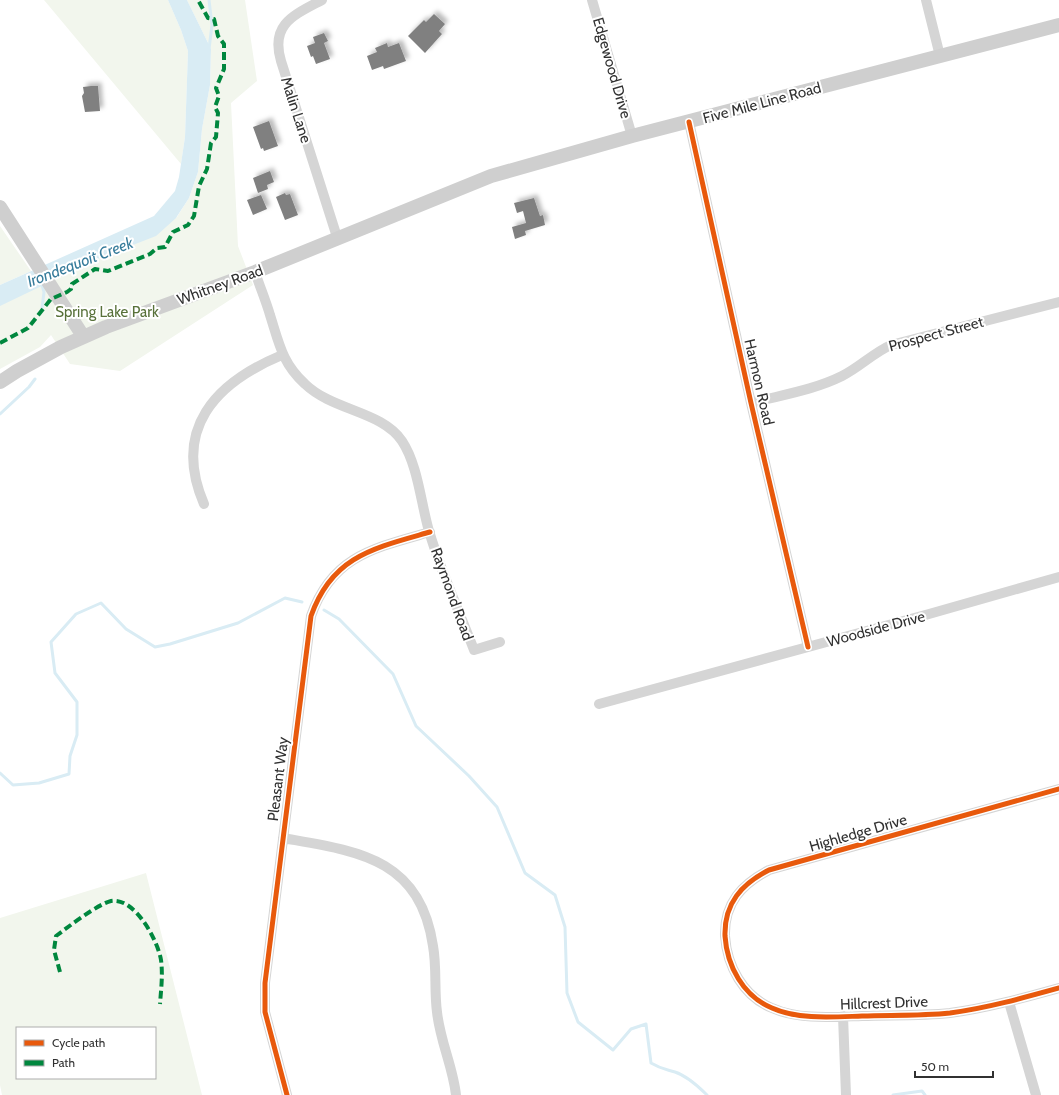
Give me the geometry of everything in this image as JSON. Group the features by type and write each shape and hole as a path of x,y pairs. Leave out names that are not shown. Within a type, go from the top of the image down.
{"main road":[{"name":"Five Mile Line Road","path":"444,195 524,166 632,136 1059,25"},
{"name":"Whitney Road","path":"0,382 17,370 83,336 255,272 444,195"},
{"path":"0,207 67,308 83,336"}],"street":[{"name":"Malin Lane","path":"322,0 291,17 286,22 279,35 277,44 281,62 338,237"},
{"name":"Edgewood Drive","path":"592,0 632,136"},
{"path":"926,0 940,56"},
{"name":"Harmon Road","path":"689,122 751,403 808,647"},
{"name":"Raymond Road","path":"255,272 282,354 296,376 315,392 340,406 376,420 395,432 405,446 411,460 430,532 474,650 500,642"},
{"name":"Prospect Street","path":"751,403 831,381 855,368 878,351 891,345 1059,302"},
{"path":"204,504 196,481 193,454 198,429 203,417 218,395 234,380 251,369 282,354"},
{"name":"Pleasant Way","path":"287,1095 270,1035 264,997 308,631 316,602 333,575 355,557 379,546 430,532"},
{"name":"Woodside Drive","path":"599,704 1059,577"},
{"name":"Highledge Drive","path":"730,961 726,947 725,927 729,910 738,893 753,878 770,870 1059,789"},
{"name":"Pleasant Way","path":"283,838 364,855 386,866 396,874 417,896 430,927 435,961 437,1014 456,1095"},
{"name":"Hillcrest Drive","path":"730,961 742,984 756,998 771,1008 803,1016 948,1013 1009,1002 1059,988"},
{"path":"1009,1002 1036,1095"},
{"path":"843,1016 846,1095"}],"green space":[{"path":"44,0 168,0 188,51 185,137 181,164"},
{"name":"Spring Lake Park","path":"187,0 245,0 257,81 231,103 238,246 253,285 120,371 70,364 51,335 40,347 0,369 0,296 177,217 189,198 198,172 202,129 210,85 211,49"},
{"path":"0,226 31,271 0,285"},
{"path":"146,873 202,1095 2,1095 0,1085 0,918"}],"water":[{"name":"Irondequoit Creek","path":"168,0 187,0 211,49 210,85 202,129 198,172 189,198 176,218 156,236 102,257 0,306 0,285 154,216 175,191 179,177 185,137 188,51"}],"building":[{"path":"434,14 445,24 439,31 442,34 425,53 408,36 424,20 426,22"},
{"path":"324,33 328,41 324,43 330,59 316,64 313,56 311,57 307,46 315,43 313,37"},
{"path":"387,43 388,47 399,43 406,61 384,69 383,66 372,70 367,56 377,52 375,48"},
{"path":"98,86 100,111 85,112 82,96 84,93 83,87"},
{"path":"269,121 278,146 264,151 263,148 261,149 253,127"},
{"path":"270,171 274,182 267,185 268,189 258,193 253,178"},
{"path":"285,193 286,195 290,194 298,215 285,220 276,197"},
{"path":"261,195 267,209 253,215 247,200"},
{"path":"534,198 540,216 543,215 545,225 525,231 526,235 515,239 512,227 526,223 523,211 517,213 514,203"}],"waterway":[{"path":"209,0 212,25 209,49"},
{"name":"Irondequoit Creek","path":"41,282 44,292 42,308"},
{"path":"0,414 29,387 35,379"},
{"path":"0,773 13,785 39,783 69,774 70,756 77,735 77,702 55,673 51,642 76,614 101,603 126,629 155,647 170,644 238,623 285,598 302,602"},
{"path":"324,610 339,619 393,674 416,726 469,776 497,807 525,873 555,895 565,927 567,993 578,1022 613,1050 631,1029 646,1024 651,1063 660,1068 684,1076 707,1095"},
{"path":"893,1095 922,1091 925,1095"}],"marked path":[{"path":"0,343 28,328 51,299 67,292 71,289 72,284 95,269 108,271 150,254 157,248 165,247 173,232 188,225 194,216 199,186 207,169 211,143 216,137 218,113 215,107 219,96 216,88 224,69 224,44 218,36 214,19 208,18 198,0"},
{"path":"60,972 54,950 56,936 99,906 111,901 120,902 129,906 137,913 150,932 159,952 162,966 160,1004"}],"cycle path":[{"path":"689,122 751,403 808,647"},
{"path":"287,1095 265,1012 265,983 311,616 320,596 331,580 343,567 373,550 391,543 430,532"},
{"path":"1059,789 769,870 743,888 736,896 731,904 725,924 726,947 738,979 745,988 762,1003 782,1012 816,1017 950,1013 991,1006 1059,988"}]}
